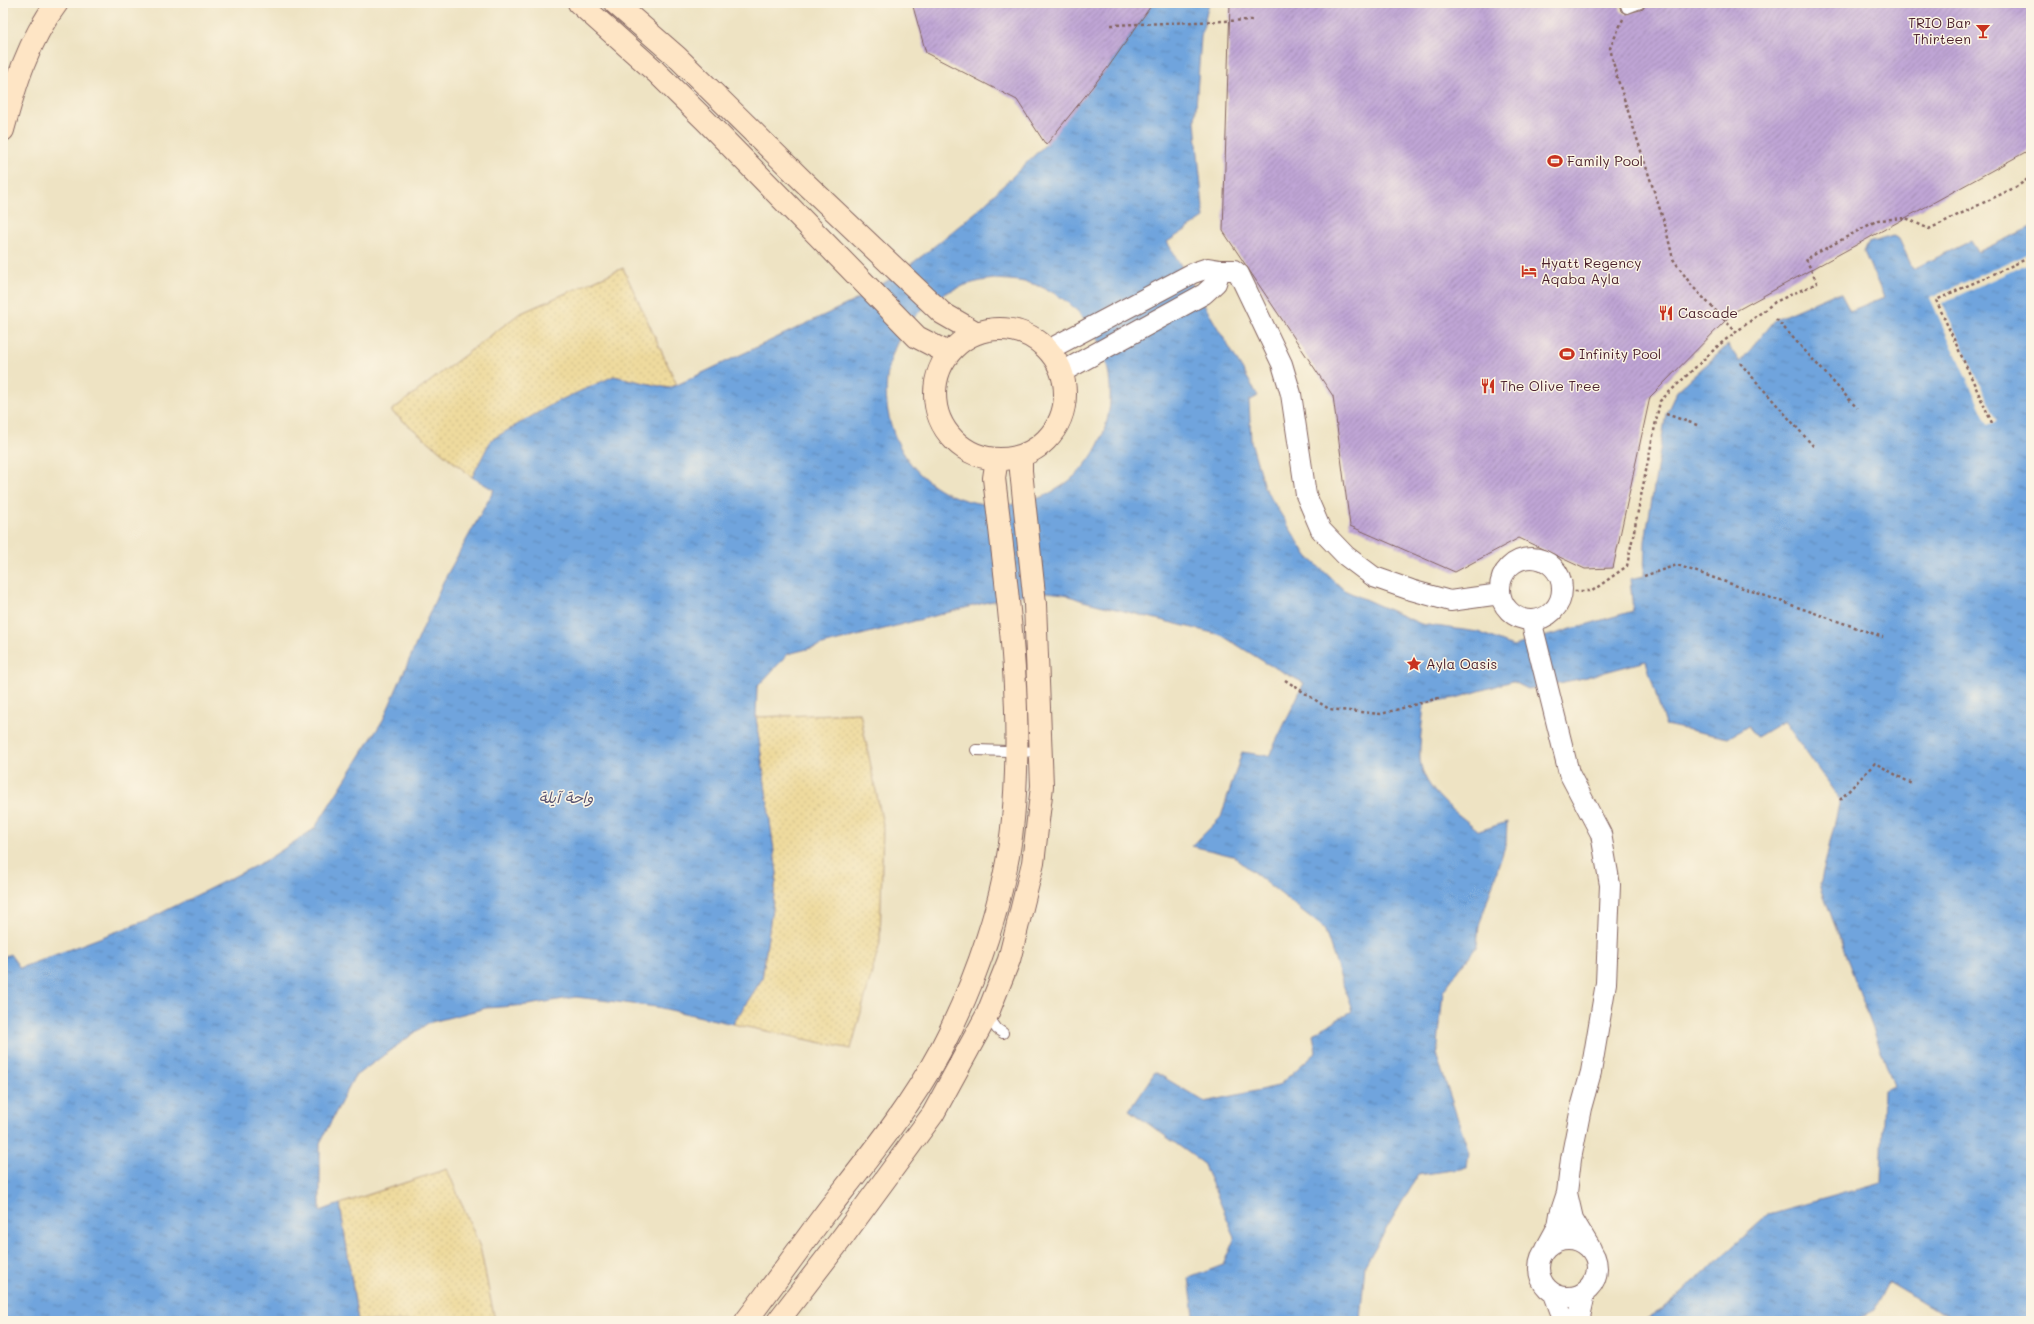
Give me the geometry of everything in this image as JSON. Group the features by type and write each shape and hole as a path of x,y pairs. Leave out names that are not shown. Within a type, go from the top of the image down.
{"street":[{"path":"3,130 15,86 30,46 38,31 57,3"},
{"path":"579,3 656,72 706,121 857,278 917,337 948,353"},
{"path":"614,3 676,57 942,314 975,332"},
{"path":"857,278 882,257"},
{"path":"1056,346 1193,273 1208,268 1234,270 1239,274 1282,364 1291,394 1306,495 1321,530 1346,556 1374,577 1411,590 1450,601 1500,594"},
{"path":"1070,367 1204,294 1216,283 1220,270"},
{"path":"994,327 1015,329 1056,346 1070,367 1066,397 1059,422 1044,443 1021,463 996,468 979,456 963,448 950,436 941,421 935,404 935,386 939,368 948,353 975,332 994,327"},
{"path":"778,1321 842,1238 933,1114 987,1015 1008,960 1033,863 1042,786 1042,752 1035,604 1021,463"},
{"path":"746,1321 892,1127 939,1053 954,1023 980,956 998,900 1012,831 1018,750 1010,610 996,468"},
{"path":"1526,558 1538,559 1549,564 1558,572 1562,584 1563,594 1553,611 1535,624 1513,615 1505,606 1500,594 1501,582 1506,571 1515,563 1526,558"},
{"path":"1535,624 1546,687 1569,773 1601,834 1610,885 1606,983 1591,1072 1581,1108 1571,1159 1568,1193 1558,1226 1541,1256 1539,1273 1544,1285 1554,1294 1564,1321"},
{"path":"1568,1193 1574,1220 1596,1258 1598,1268 1596,1278 1591,1287 1584,1294 1578,1321"},
{"path":"1546,1248 1556,1240 1569,1238 1581,1241 1591,1249"},
{"path":"1554,1294 1569,1297 1584,1294"}],"lane":[{"path":"1626,5 1640,3"},
{"path":"976,750 1018,750 1042,752"},
{"path":"987,1015 997,1030 1003,1033"}],"path":[{"path":"1626,5 1610,48 1616,74 1665,225 1673,259 1692,286 1736,332"},
{"path":"1111,25 1252,20"},
{"path":"1563,594 1573,591 1592,591 1627,566 1660,401 1720,344 1775,302 1817,283 1806,259 1878,220 1906,218 1929,229 2016,187 2031,177"},
{"path":"1992,423 1936,300 2031,257"},
{"path":"1776,319 1857,408"},
{"path":"1740,363 1814,448"},
{"path":"1666,414 1700,426"},
{"path":"1644,576 1677,565 1883,637"},
{"path":"1285,680 1329,709 1381,714 1442,697"},
{"path":"1840,800 1875,763 1914,785"}],"sand":[{"path":"623,268 677,385 668,388 613,376 472,477 391,411 519,314"},
{"path":"860,713 883,825 880,943 851,1049 733,1024 762,979 777,874 756,717"},
{"path":"447,1169 480,1247 495,1321 358,1321 340,1204"}],"water":[{"name":"واحة آيلة","path":"1153,3 1209,3 1201,37 1195,122 1204,218 1167,242 1258,396 1249,401 1251,441 1264,487 1307,556 1344,590 1421,624 1478,632 1513,646 1633,611 1630,579 1644,576 1645,541 1666,414 1677,391 1728,345 1740,362 1776,319 1834,294 1841,294 1850,311 1884,297 1864,252 1868,243 1893,236 1899,239 1913,269 1971,241 1978,252 2031,227 2031,1321 1954,1321 1888,1282 1874,1310 1852,1321 1643,1321 1662,1310 1769,1214 1881,1183 1884,1090 1894,1086 1820,885 1840,800 1784,721 1757,737 1748,726 1728,738 1665,725 1646,661 1579,679 1528,689 1512,681 1456,698 1424,703 1420,759 1422,771 1427,781 1442,800 1479,831 1507,822 1506,843 1479,926 1477,946 1443,991 1437,1057 1469,1152 1467,1168 1418,1175 1365,1265 1360,1321 1185,1321 1194,1316 1189,1278 1223,1265 1235,1237 1203,1163 1129,1110 1155,1072 1205,1102 1278,1086 1316,1052 1313,1034 1352,1011 1324,928 1233,856 1192,846 1221,817 1242,752 1269,756 1304,683 1266,663 1221,635 1083,601 1064,594 1047,592 1026,594 984,603 788,654 757,687 756,717 777,873 762,979 733,1024 657,1007 576,997 528,1005 486,1008 428,1023 354,1077 320,1143 320,1211 340,1204 358,1321 3,1321 3,957 10,954 20,968 147,920 265,861 314,829 383,720 443,582 494,490 472,477 491,440 556,402 614,376 668,388 856,300 892,278 926,253 976,212 1045,145 1109,66","holes":["994,279 1021,281 1040,286 1072,306 1091,329 1104,355 1110,383 1109,412 1100,440 1085,465 1062,486 1048,494 1033,500 1009,505 1001,505 954,496 918,472 896,438 886,399 891,358 910,322 944,294"]}],"pier":[{"path":"2031,252 2031,262 1942,303 1997,421 1988,425 1930,298"}],"building":[{"path":"912,3 1153,3 1109,66 1046,145 1017,100 926,53"},
{"name":"Hyatt Regency Aqaba Ayla","path":"1230,3 1619,3 1621,11 1626,14 1643,9 1646,3 2031,3 2031,149 1734,312 1650,397 1613,568 1585,569 1519,538 1455,572 1350,526 1333,396 1223,231"}],"place":[{"name":"TRIO Bar Thirteen","path":"1983,31"},
{"name":"Family Pool","path":"1555,161"},
{"name":"Hyatt Regency Aqaba Ayla","path":"1529,271"},
{"name":"Cascade","path":"1666,313"},
{"name":"Infinity Pool","path":"1567,354"},
{"name":"The Olive Tree","path":"1488,386"},
{"name":"Ayla Oasis","path":"1414,664"}]}
